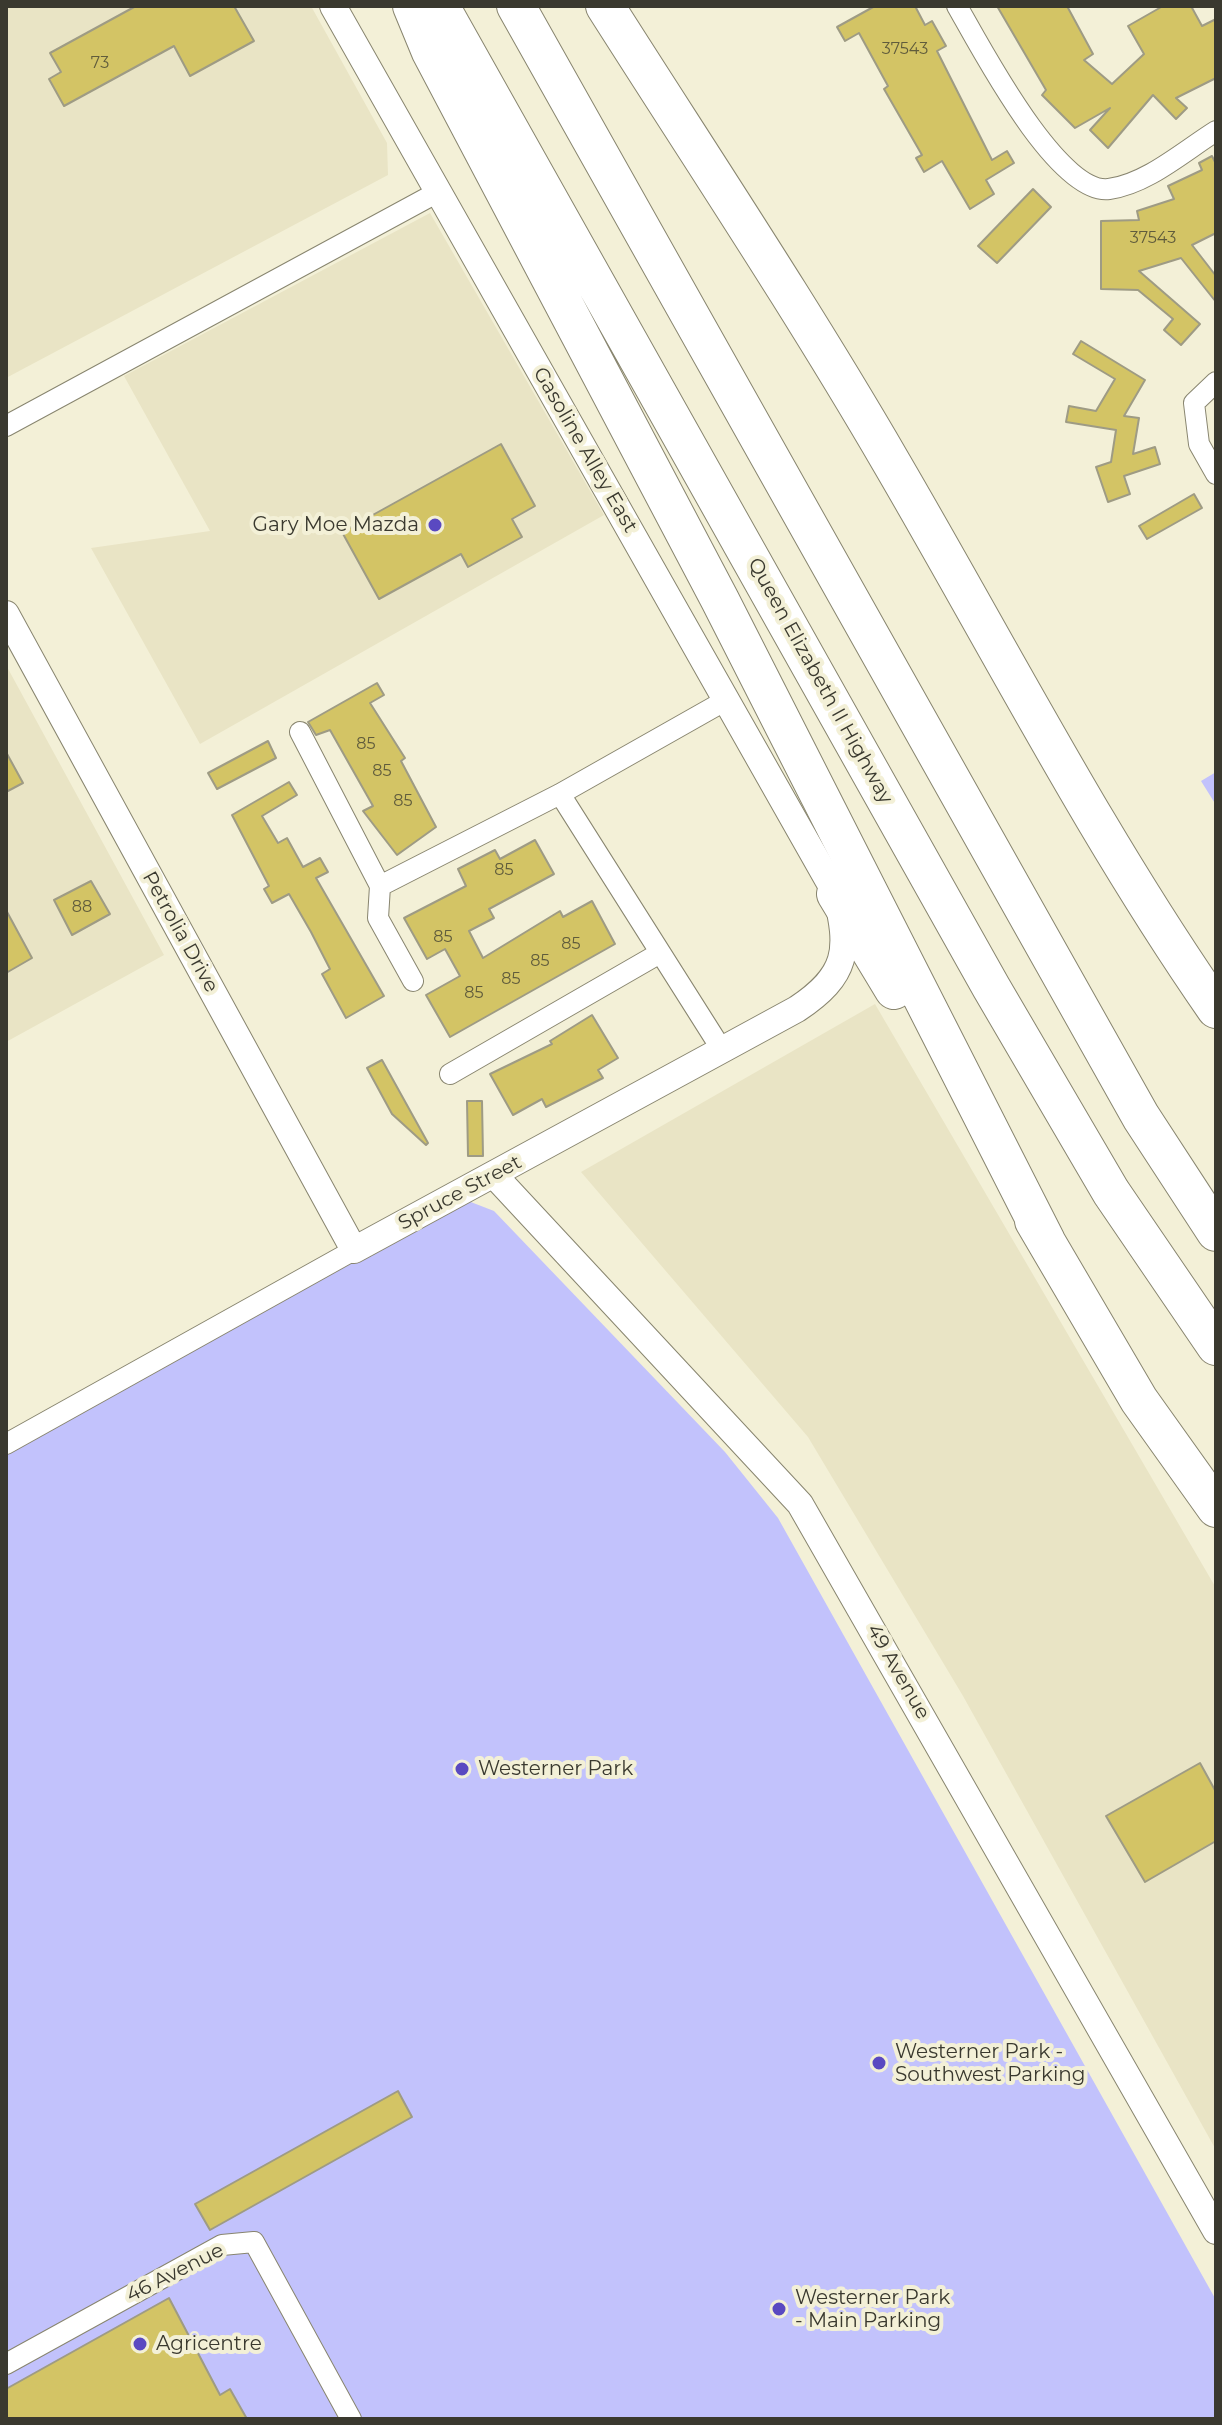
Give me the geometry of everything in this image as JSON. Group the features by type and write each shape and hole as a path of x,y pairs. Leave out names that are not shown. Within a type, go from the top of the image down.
{"highway":[{"path":"412,6 431,52 727,614 1046,1241"},
{"name":"Queen Elizabeth II Highway","path":"440,6 991,987 1111,1192 1216,1346"},
{"path":"516,6 1133,1104 1216,1232"},
{"path":"605,6 890,460 1111,846 1172,946 1216,1009"},
{"path":"628,6 746,229"},
{"path":"836,894 1139,1400 1216,1508"}],"street":[{"name":"Gasoline Alley East","path":"333,6 836,894"},
{"path":"957,6 1009,97 1071,177 1106,190 1140,179 1216,131"},
{"path":"6,426 438,192"},
{"path":"1216,382 1194,403 1199,444 1216,474"},
{"name":"Petrolia Drive","path":"8,621 354,1250"},
{"path":"380,886 560,794 728,699"},
{"path":"300,732 380,886 378,918 413,981"},
{"path":"560,794 722,1050"},
{"name":"Spruce Street","path":"6,1444 797,1009 827,983 844,957 846,941 836,894"},
{"path":"450,1074 660,953"},
{"name":"49 Avenue","path":"494,1175 800,1504 1216,2231"},
{"name":"46 Avenue","path":"6,2364 222,2245 254,2242 351,2419"}],"shaded area":[{"path":"6,6 311,6 387,143 388,175 6,378"},
{"path":"430,213 604,515 200,744 91,548 210,531 124,376"},
{"path":"6,665 164,955 6,1042"},
{"path":"1216,772 1216,805 1201,781"},
{"path":"875,1004 1216,1588 1216,2150 963,1696 808,1437 581,1172"},
{"name":"Westerner Park","path":"463,1199 494,1211 725,1452 778,1518 1216,2300 1216,2419 6,2419 6,1455"}],"building":[{"path":"136,6 234,6 254,41 190,76 174,46 64,106 49,79 61,72 50,53"},
{"path":"875,6 915,6 925,25 932,21 946,46 937,51 992,160 1007,151 1014,163 986,180 994,194 970,209 942,161 924,172 916,158 922,155 884,89 888,86 859,33 845,41 837,27"},
{"path":"997,6 1067,6 1093,54 1084,60 1112,84 1144,54 1128,26 1163,6 1191,6 1202,26 1216,19 1216,78 1176,98 1187,108 1176,119 1153,95 1108,148 1090,130 1110,108 1075,128 1042,95 1046,90"},
{"path":"1212,156 1216,164 1216,233 1192,245 1216,276 1216,302 1181,258 1139,271 1200,324 1181,345 1164,330 1173,319 1138,290 1101,289 1101,221 1139,220 1137,211 1174,199 1168,186 1202,170 1199,163"},
{"path":"1033,189 1051,207 997,263 978,246"},
{"path":"1081,341 1145,380 1124,416 1139,418 1133,454 1155,447 1160,464 1124,476 1130,494 1108,502 1096,467 1111,462 1116,430 1066,422 1069,406 1096,411 1115,379 1073,354"},
{"name":"Gary Moe Mazda","path":"501,444 535,506 512,519 522,537 468,567 461,554 379,599 342,532"},
{"path":"1194,494 1202,508 1147,539 1139,526"},
{"path":"377,683 384,695 370,703 405,758 401,761 436,827 397,855 363,811 373,806 330,730 316,735 308,722"},
{"path":"268,741 276,758 217,789 208,773"},
{"path":"6,752 23,783 6,792"},
{"path":"289,782 297,795 262,816 278,843 287,838 303,867 320,858 328,872 316,878 384,996 346,1018 322,974 330,969 311,932 289,894 272,903 264,889 269,886 232,815"},
{"path":"535,840 554,874 489,909 494,918 469,931 483,958 560,911 563,917 592,901 615,944 450,1037 426,995 460,976 445,949 427,959 404,918 466,886 458,869 495,850 500,859"},
{"path":"91,881 110,914 72,935 54,900"},
{"path":"6,910 32,958 6,973"},
{"path":"592,1015 618,1058 598,1070 603,1078 546,1107 542,1099 513,1115 490,1074 552,1044 550,1041"},
{"path":"382,1060 428,1143 426,1145 392,1114 367,1068"},
{"path":"467,1101 482,1101 483,1156 468,1156"},
{"path":"1200,1763 1216,1792 1216,1841 1145,1882 1106,1816"},
{"path":"398,2091 412,2117 210,2230 195,2204"},
{"name":"Agricentre","path":"169,2298 220,2395 230,2389 247,2419 6,2419 6,2389"}],"place":[{"name":"Gary Moe Mazda","path":"435,525"},
{"name":"Westerner Park","path":"462,1769"},
{"name":"Westerner Park - Southwest Parking","path":"879,2063"},
{"name":"Westerner Park - Main Parking","path":"779,2309"},
{"name":"Agricentre","path":"140,2344"}]}
